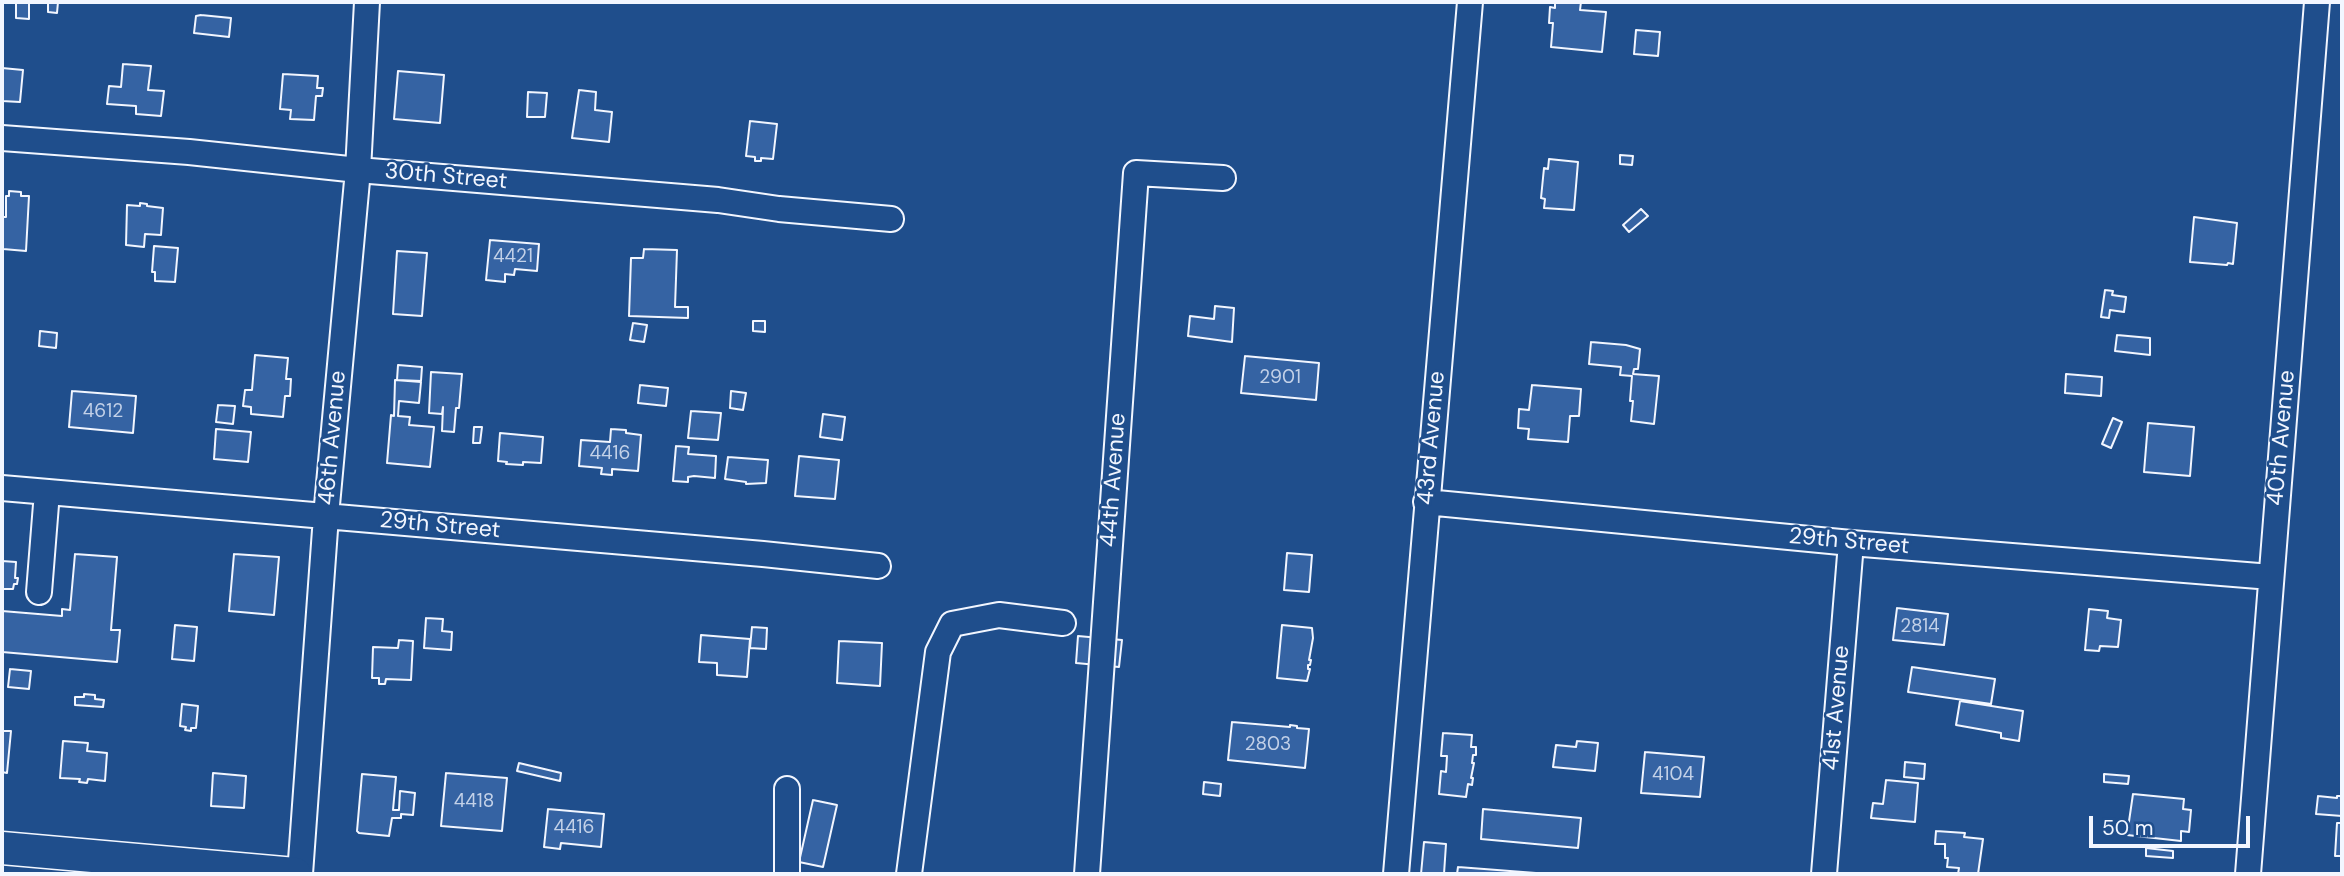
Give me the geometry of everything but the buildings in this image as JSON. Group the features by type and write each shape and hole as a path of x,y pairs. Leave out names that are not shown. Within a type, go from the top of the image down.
{"main road":[{"path":"2,848 297,874"}],"street":[{"name":"46th Avenue","path":"297,874 358,170 367,2"},
{"name":"43rd Avenue","path":"1396,874 1470,2"},
{"name":"40th Avenue","path":"2248,874 2317,2"},
{"name":"30th Street","path":"2,138 718,200 779,209 891,219"},
{"name":"44th Avenue","path":"1087,874 1136,173 1223,178"},
{"name":"29th Street","path":"2,488 878,566"},
{"path":"39,592 47,492"},
{"name":"29th Street","path":"1426,502 1851,543 2271,577"},
{"name":"41st Avenue","path":"1824,874 1851,543"},
{"path":"909,874 938,652 952,624 999,615 1063,623"},
{"path":"787,789 787,874"}]}
